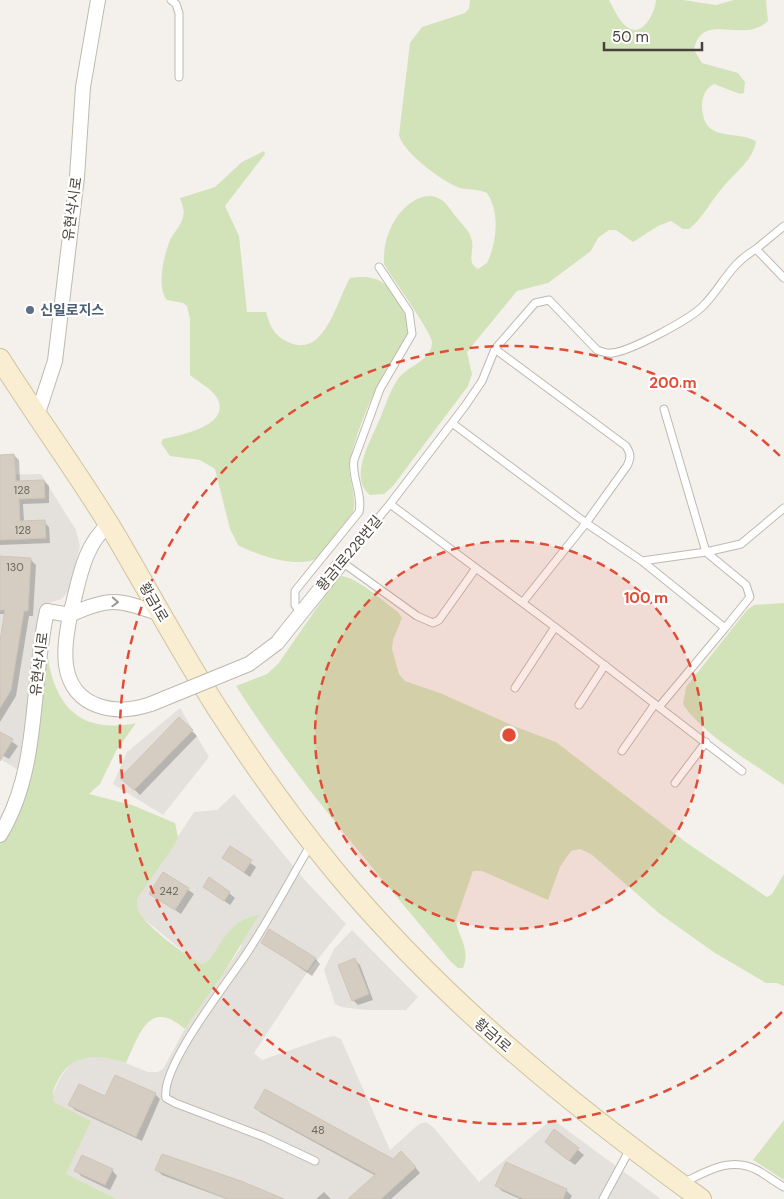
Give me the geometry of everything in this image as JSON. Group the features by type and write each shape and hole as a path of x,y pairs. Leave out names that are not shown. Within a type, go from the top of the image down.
{"street":[{"name":"유현삭시로","path":"37,416 55,360 77,176 83,87 98,0"},
{"name":"황금1로","path":"0,359 109,524 216,706 333,868 386,929 481,1025 536,1072 701,1199"},
{"path":"70,615 88,550 97,534 109,524"},
{"name":"황금1로228번길","path":"70,615 66,662 70,679 77,690 97,706 110,710 125,710 151,704 249,664 277,643 342,562"},
{"path":"70,615 96,603 108,601 125,602 161,614"},
{"name":"유현삭시로","path":"0,835 12,814 29,755 47,611 70,615"}],"lane":[{"path":"171,0 176,4 179,13 179,77"},
{"path":"390,504 482,381 496,349 526,312 542,300 549,300 556,304 597,350 604,353 622,350 694,314 711,297 734,266 784,226"},
{"path":"756,249 784,278"},
{"path":"300,613 295,604 296,591 359,512 360,499 353,472 354,460 380,389 412,334 409,312 379,267"},
{"path":"496,349 626,446 630,452 631,459 586,523 523,602"},
{"path":"622,751 657,705 750,597 750,590 746,585 706,552 664,409"},
{"path":"452,423 586,523 642,561 725,628"},
{"name":"황금1로228번길","path":"342,562 390,504 523,602 742,771"},
{"path":"642,561 706,552 741,544 784,508"},
{"path":"342,562 417,616 433,623 439,620 476,568"},
{"path":"515,688 555,627"},
{"path":"579,705 605,665"},
{"path":"676,784 706,742"},
{"path":"312,841 248,952 186,1042 164,1088 166,1098 176,1103 264,1137 315,1161"},
{"path":"603,1199 632,1147"},
{"path":"681,1184 713,1168 742,1164 757,1170 784,1187"}],"shaded area":[{"path":"41,474 76,530 80,546 68,591 62,599 42,605 20,771 0,759 0,475"},
{"path":"180,708 209,757 163,815 113,784 127,752"},
{"path":"234,794 303,878 346,924 306,974 254,1053 262,1060 325,1038 334,1036 341,1039 390,1150 419,1124 426,1122 433,1127 479,1182 552,1119 661,1199 117,1199 65,1174 90,1121 54,1102 52,1096 61,1076 72,1063 82,1057 113,1058 148,1072 157,1072 163,1069 185,1029 242,946 231,929 208,961 202,964 191,958 143,918 137,909 137,899 194,812 217,810"},
{"path":"352,930 418,997 406,1010 366,1010 341,1007 335,1004 324,970 334,949"}],"green space":[{"path":"470,0 609,0 622,22 633,30 638,30 651,17 656,0 683,0 716,5 734,0 766,0 768,21 758,27 747,30 714,30 705,32 698,38 694,50 702,63 738,73 745,82 744,93 740,94 714,84 707,90 702,104 703,117 707,125 720,133 756,141 755,148 748,160 719,191 699,219 689,229 683,229 671,221 658,226 633,242 616,230 609,230 598,238 591,251 548,283 517,291 467,352 472,374 468,386 393,486 384,494 370,495 364,488 361,479 361,469 367,448 398,379 428,354 432,342 418,316 384,264 385,246 392,225 399,214 416,200 423,197 436,197 445,203 469,232 472,242 471,259 474,266 478,269 487,263 495,237 494,209 487,193 460,188 444,180 408,150 399,135 410,43 422,27 465,13 469,9"},
{"path":"264,151 265,154 225,206 239,236 247,312 266,312 273,330 279,337 288,342 301,345 311,343 328,325 350,278 368,277 382,282 392,292 407,319 408,325 408,332 404,343 373,394 354,446 349,471 354,498 353,512 319,557 311,561 290,562 278,560 238,545 230,529 215,469 200,460 170,456 161,443 163,439 182,435 213,421 218,414 220,405 213,392 190,375 190,319 187,306 183,303 167,300 162,287 162,271 170,240 181,223 184,214 180,198 215,187 242,162"},
{"path":"341,576 355,581 378,596 398,612 402,618 393,640 392,649 399,674 405,681 440,693 516,727 556,742 687,843 767,897 772,894 784,874 784,986 777,983 766,983 715,953 660,914 591,854 580,849 571,851 560,867 548,900 482,871 473,871 456,920 466,955 463,968 458,968 451,962 312,793 260,723 236,686 267,674 278,664 336,580"},
{"path":"784,603 784,785 715,737 683,704 686,687 747,610 754,605"},
{"path":"48,658 58,692 76,714 87,721 101,725 136,723 116,751 100,784 89,794 132,805 175,823 178,837 175,844 137,899 138,910 149,925 202,964 208,961 235,926 241,921 259,915 223,974 185,1029 173,1020 163,1017 154,1018 141,1031 126,1063 97,1057 79,1060 71,1064 64,1071 54,1088 54,1102 91,1121 66,1174 117,1199 0,1199 0,844 7,834 44,659"},
{"path":"784,1120 784,1180 753,1160"}],"building":[{"path":"14,454 16,481 44,480 45,498 19,499 20,521 45,520 46,538 0,540 0,455"},
{"path":"0,556 31,558 28,611 24,611 11,690 0,708 0,641 5,610 0,610"},
{"path":"179,717 193,730 134,790 120,778"},
{"path":"0,732 13,739 0,761"},
{"path":"230,846 252,860 244,872 222,858"},
{"path":"163,872 189,888 175,910 149,894"},
{"path":"209,877 230,892 224,901 203,887"},
{"path":"269,929 316,958 307,971 261,943"},
{"path":"355,958 369,994 352,1001 338,965"},
{"path":"115,1075 156,1093 136,1137 68,1105 79,1084 105,1096"},
{"path":"265,1089 393,1159 401,1151 416,1167 381,1199 348,1199 376,1174 254,1108"},
{"path":"554,1129 579,1148 569,1161 545,1142"},
{"path":"162,1154 241,1181 284,1199 228,1199 155,1170"},
{"path":"82,1155 113,1169 105,1185 74,1171"},
{"path":"506,1162 567,1189 563,1199 524,1199 495,1186"}],"place":[{"name":"신일로지스","path":"30,310"}]}
